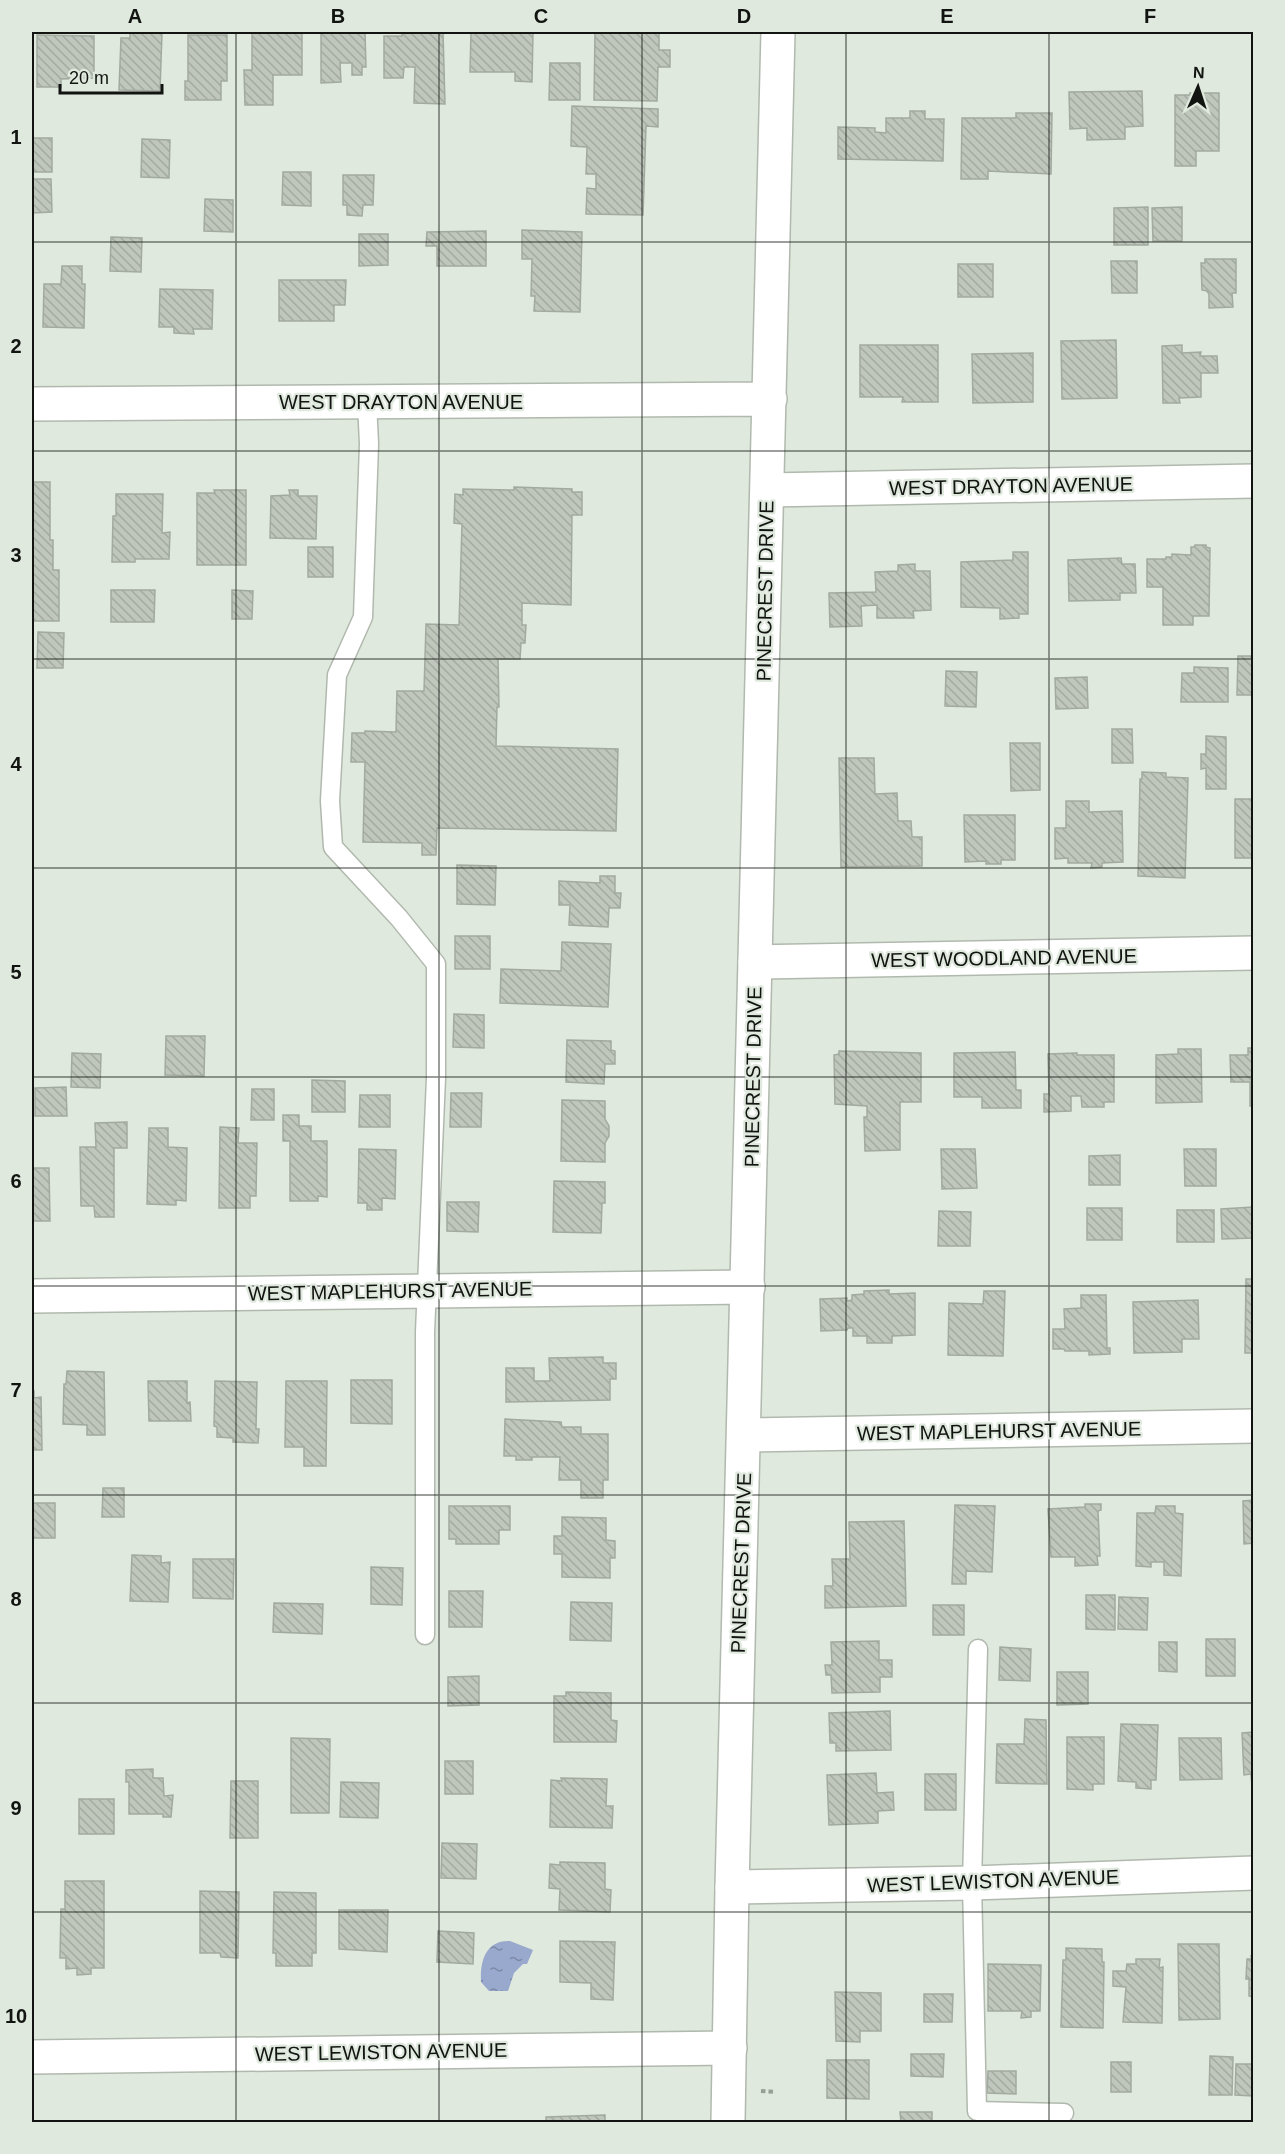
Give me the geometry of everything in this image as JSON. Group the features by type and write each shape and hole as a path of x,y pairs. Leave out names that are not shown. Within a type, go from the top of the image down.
{"street":[{"name":"PINECREST DRIVE","path":"728,2122 778,32"},
{"name":"WEST DRAYTON AVENUE","path":"32,404 770,399"},
{"name":"WEST DRAYTON AVENUE","path":"768,490 1254,481"},
{"name":"WEST WOODLAND AVENUE","path":"755,962 1254,953"},
{"name":"WEST MAPLEHURST AVENUE","path":"32,1296 748,1287"},
{"name":"WEST MAPLEHURST AVENUE","path":"744,1435 1254,1426"},
{"name":"WEST LEWISTON AVENUE","path":"732,1887 972,1883 1254,1873"},
{"name":"WEST LEWISTON AVENUE","path":"32,2057 730,2048"}],"lane":[{"path":"367,402 369,444 363,617 337,675 330,801 333,847 399,918 436,964 436,1078 427,1291 425,1635"},
{"path":"978,1649 972,1883 977,2111 1064,2113"}],"path":[{"path":"757,2091 775,2092"}],"water":[{"path":"510,1941 533,1950 527,1964 523,1964 514,1973 508,1991 489,1991 481,1982 483,1960 495,1944"}],"building":[{"path":"130,32 162,33 160,91 119,90 121,38 130,38"},
{"path":"252,32 302,32 302,75 273,75 273,105 245,105 244,70 252,70"},
{"path":"321,32 365,32 366,67 362,67 362,75 352,75 352,63 340,63 341,82 321,83"},
{"path":"402,32 443,32 445,104 414,103 415,67 404,67 403,78 384,78 384,36 402,36"},
{"path":"471,32 533,32 532,82 515,81 515,72 470,72"},
{"path":"595,32 659,32 659,50 670,50 670,67 658,67 657,101 594,100"},
{"path":"37,35 94,36 94,78 61,79 61,87 37,87"},
{"path":"188,35 227,35 227,81 221,81 221,100 185,100 185,81 188,81"},
{"path":"550,63 580,63 580,100 549,100"},
{"path":"1142,91 1143,126 1125,127 1125,139 1087,140 1087,128 1070,129 1069,92"},
{"path":"1190,93 1219,93 1219,151 1196,151 1196,166 1175,166 1175,95 1190,95"},
{"path":"572,106 658,109 658,127 646,126 643,215 586,214 587,188 596,189 596,174 586,174 587,147 571,146"},
{"path":"910,111 925,111 925,119 944,119 943,161 838,159 838,127 875,128 875,132 886,133 886,118 910,118"},
{"path":"1016,113 1052,113 1051,174 988,171 988,179 961,179 962,118 1016,118"},
{"path":"32,138 52,138 52,172 32,172"},
{"path":"142,139 170,140 169,178 141,177"},
{"path":"283,172 311,172 311,206 282,205"},
{"path":"343,175 374,175 373,205 363,205 362,216 347,215 347,205 343,205"},
{"path":"32,179 51,179 52,212 32,213"},
{"path":"205,199 233,200 233,232 204,231"},
{"path":"1148,207 1148,245 1114,245 1114,208"},
{"path":"1182,207 1182,241 1153,241 1152,208"},
{"path":"522,230 582,232 580,312 534,311 535,296 531,296 532,259 522,259"},
{"path":"486,231 486,266 437,266 437,246 426,246 427,232"},
{"path":"359,234 388,234 388,265 359,266"},
{"path":"111,237 142,238 141,272 110,271"},
{"path":"1205,259 1236,259 1236,293 1232,293 1233,307 1209,308 1209,294 1202,290 1201,263 1205,263"},
{"path":"1111,261 1137,261 1137,293 1112,293"},
{"path":"958,264 993,264 993,297 958,297"},
{"path":"62,266 82,266 82,284 85,284 84,328 43,327 44,284 61,284"},
{"path":"279,280 346,280 345,305 334,305 334,321 279,321"},
{"path":"160,289 213,290 212,329 193,329 194,334 174,333 174,327 159,327"},
{"path":"1116,340 1117,398 1062,399 1061,341"},
{"path":"860,345 938,345 938,402 902,402 903,397 860,397"},
{"path":"1182,345 1182,353 1201,352 1200,356 1217,356 1218,373 1201,373 1201,397 1179,398 1180,403 1163,403 1162,346"},
{"path":"1033,353 1033,402 973,403 972,354"},
{"path":"32,482 50,482 50,540 53,540 53,570 59,570 59,621 32,621"},
{"path":"514,487 572,489 572,492 582,492 582,515 572,515 571,605 522,603 522,625 526,625 525,643 521,643 520,659 498,659 499,707 497,707 496,746 618,749 616,831 437,828 436,855 422,855 422,843 363,842 365,762 351,762 352,733 396,732 397,691 424,691 426,624 459,625 462,524 454,523 455,494 463,495 463,489 514,490"},
{"path":"214,490 246,490 246,565 197,565 197,493 215,493"},
{"path":"289,490 298,490 298,496 317,496 316,539 270,538 271,496 290,495"},
{"path":"116,494 163,494 162,533 170,532 169,559 112,562"},
{"path":"1206,545 1210,548 1209,616 1193,616 1193,625 1163,625 1163,587 1147,587 1147,559 1166,559 1166,557 1172,557 1172,554 1191,555 1191,547"},
{"path":"308,547 333,547 333,577 308,577"},
{"path":"1013,552 1028,552 1028,614 1019,614 1019,618 1000,619 1000,608 961,607 961,562 1013,560"},
{"path":"1121,558 1122,564 1135,564 1136,593 1120,593 1120,600 1069,601 1068,560"},
{"path":"915,564 915,571 930,571 931,610 913,611 914,618 877,618 877,605 861,606 862,626 830,627 829,593 876,592 875,572 898,571 898,565"},
{"path":"111,590 155,590 154,622 111,622"},
{"path":"232,590 253,591 252,619 232,619"},
{"path":"38,632 64,633 63,668 37,668"},
{"path":"1238,656 1254,656 1254,695 1237,695"},
{"path":"1194,667 1228,668 1228,702 1181,702 1182,673 1194,673"},
{"path":"946,671 977,672 976,707 945,706"},
{"path":"1087,677 1088,708 1056,709 1055,678"},
{"path":"1112,729 1132,729 1133,763 1112,763"},
{"path":"1206,736 1226,737 1226,789 1206,789 1206,768 1201,769 1201,754 1206,754"},
{"path":"1010,743 1040,743 1040,790 1011,791"},
{"path":"839,758 874,758 875,794 897,793 898,821 911,821 912,837 922,837 922,866 841,867"},
{"path":"1142,772 1166,773 1166,777 1188,778 1185,878 1138,876"},
{"path":"1235,799 1254,799 1254,858 1235,858"},
{"path":"1066,801 1089,801 1089,812 1122,811 1123,862 1102,863 1102,867 1091,868 1092,863 1068,863 1068,858 1055,859 1055,828 1066,828"},
{"path":"964,815 1015,815 1015,860 1001,860 1001,864 986,864 986,861 965,862"},
{"path":"457,865 496,866 495,905 457,904"},
{"path":"600,876 615,876 615,893 621,893 620,908 609,908 608,927 569,925 570,905 559,905 559,881 600,883"},
{"path":"455,936 490,936 490,969 455,969"},
{"path":"562,942 611,944 608,1007 500,1003 501,969 561,971"},
{"path":"454,1014 484,1015 484,1048 453,1047"},
{"path":"166,1036 205,1036 204,1076 165,1075"},
{"path":"567,1040 611,1041 611,1050 615,1051 615,1064 605,1064 604,1084 566,1082"},
{"path":"1248,1048 1254,1048 1254,1119 1253,1106 1250,1106 1250,1082 1231,1082 1230,1055 1248,1055"},
{"path":"1178,1049 1201,1049 1202,1102 1156,1103 1156,1055 1178,1054"},
{"path":"839,1051 921,1053 921,1102 900,1102 900,1150 865,1151 864,1117 867,1117 867,1106 835,1104 834,1055 839,1054"},
{"path":"1015,1052 1016,1090 1021,1090 1021,1108 982,1108 982,1097 954,1097 954,1053"},
{"path":"72,1053 101,1054 100,1088 71,1087"},
{"path":"1077,1053 1077,1055 1114,1055 1114,1102 1104,1102 1104,1107 1082,1107 1081,1096 1071,1096 1071,1111 1044,1112 1044,1094 1049,1094 1048,1054"},
{"path":"312,1080 345,1081 345,1112 312,1112"},
{"path":"66,1087 67,1116 35,1116 35,1088"},
{"path":"252,1089 274,1089 274,1120 251,1120"},
{"path":"451,1093 482,1093 481,1127 450,1127"},
{"path":"360,1095 390,1095 390,1127 359,1127"},
{"path":"562,1100 605,1101 605,1119 609,1126 609,1136 605,1143 605,1162 561,1161"},
{"path":"283,1115 299,1115 299,1126 311,1126 311,1141 327,1141 327,1197 318,1196 318,1201 290,1201 290,1141 283,1141"},
{"path":"127,1122 127,1148 114,1148 114,1217 95,1217 94,1206 81,1206 80,1147 96,1147 95,1123"},
{"path":"220,1127 239,1128 238,1143 257,1143 256,1196 250,1196 250,1208 219,1208"},
{"path":"149,1128 168,1128 168,1147 187,1148 186,1201 176,1200 176,1205 147,1204"},
{"path":"359,1149 396,1150 395,1199 382,1198 382,1210 367,1210 367,1203 358,1203"},
{"path":"941,1149 975,1149 977,1188 942,1189"},
{"path":"1184,1149 1216,1149 1216,1186 1185,1186"},
{"path":"1120,1155 1120,1185 1089,1185 1089,1156"},
{"path":"32,1168 49,1168 50,1221 32,1221"},
{"path":"554,1181 605,1182 601,1233 553,1232"},
{"path":"447,1202 479,1202 478,1232 447,1231"},
{"path":"1253,1207 1254,1238 1222,1239 1221,1209"},
{"path":"1087,1208 1122,1208 1122,1240 1087,1240"},
{"path":"1177,1210 1214,1210 1214,1242 1177,1242"},
{"path":"939,1211 971,1212 970,1246 938,1246"},
{"path":"1246,1279 1254,1279 1254,1353 1245,1353"},
{"path":"889,1290 889,1294 915,1293 915,1335 892,1336 892,1343 867,1343 867,1336 853,1336 853,1328 821,1331 820,1299 847,1298 847,1301 852,1300 852,1295 864,1294 864,1291"},
{"path":"984,1291 1005,1291 1003,1356 948,1355 949,1303 983,1304"},
{"path":"1081,1295 1106,1295 1107,1348 1110,1348 1110,1354 1089,1355 1089,1351 1053,1349 1053,1329 1065,1329 1064,1309 1081,1308"},
{"path":"1198,1300 1199,1339 1182,1339 1182,1352 1134,1353 1133,1302"},
{"path":"603,1357 603,1363 616,1363 616,1379 610,1379 610,1400 506,1402 506,1368 534,1368 534,1381 550,1381 549,1358"},
{"path":"67,1371 104,1372 105,1435 87,1435 87,1425 63,1424 64,1384 66,1384"},
{"path":"351,1380 392,1380 392,1424 351,1423"},
{"path":"148,1381 187,1381 187,1403 190,1402 191,1421 149,1421"},
{"path":"215,1381 257,1382 258,1443 233,1442 233,1438 217,1437 217,1427 214,1426"},
{"path":"286,1381 327,1381 326,1466 304,1466 304,1447 285,1447"},
{"path":"32,1391 34,1391 34,1398 41,1397 42,1450 32,1450"},
{"path":"505,1419 561,1422 562,1427 581,1427 581,1434 608,1434 608,1480 603,1480 603,1498 581,1498 581,1480 559,1480 560,1457 532,1457 532,1460 516,1460 516,1456 504,1456"},
{"path":"103,1488 124,1488 124,1517 102,1517"},
{"path":"1254,1500 1254,1543 1244,1544 1243,1501"},
{"path":"32,1503 55,1503 55,1538 33,1538"},
{"path":"1085,1504 1101,1504 1101,1510 1098,1511 1100,1556 1097,1556 1098,1565 1075,1566 1075,1557 1051,1557 1048,1509 1085,1507"},
{"path":"955,1505 995,1506 992,1572 966,1571 966,1584 952,1584"},
{"path":"449,1506 510,1506 510,1530 499,1530 499,1544 456,1544 456,1539 449,1539"},
{"path":"1156,1506 1175,1506 1175,1513 1183,1514 1181,1576 1164,1575 1164,1562 1151,1562 1151,1567 1136,1566 1137,1513 1155,1513"},
{"path":"562,1517 606,1518 606,1540 615,1541 615,1558 610,1558 610,1578 562,1577 562,1554 554,1554 554,1536 562,1536"},
{"path":"904,1521 906,1606 825,1608 825,1586 833,1586 832,1559 850,1559 849,1522"},
{"path":"132,1555 161,1556 161,1563 170,1562 168,1602 130,1601"},
{"path":"193,1559 234,1559 233,1599 193,1598"},
{"path":"371,1567 403,1568 402,1605 371,1604"},
{"path":"449,1591 483,1591 482,1627 449,1627"},
{"path":"1086,1595 1115,1595 1115,1630 1086,1629"},
{"path":"1119,1597 1148,1598 1147,1630 1118,1629"},
{"path":"571,1602 612,1603 611,1641 570,1640"},
{"path":"274,1603 323,1604 322,1634 273,1632"},
{"path":"933,1605 964,1605 964,1635 933,1635"},
{"path":"1206,1639 1235,1639 1235,1676 1206,1676"},
{"path":"879,1641 879,1660 892,1660 892,1677 880,1677 880,1692 832,1693 831,1675 826,1675 825,1665 832,1665 831,1642"},
{"path":"1159,1642 1177,1642 1177,1672 1159,1671"},
{"path":"1000,1647 1031,1649 1030,1681 999,1680"},
{"path":"1057,1672 1088,1672 1088,1704 1057,1705"},
{"path":"479,1676 479,1705 448,1706 448,1677"},
{"path":"566,1692 611,1693 611,1720 617,1721 616,1742 554,1742 554,1696 566,1696"},
{"path":"890,1711 891,1750 836,1751 836,1743 830,1743 829,1713"},
{"path":"1025,1719 1046,1720 1047,1784 996,1783 997,1744 1024,1744"},
{"path":"1121,1724 1158,1725 1156,1780 1151,1780 1151,1789 1136,1788 1136,1782 1118,1781"},
{"path":"1254,1732 1254,1787 1252,1787 1251,1774 1244,1775 1242,1733"},
{"path":"1067,1737 1104,1737 1104,1784 1093,1784 1093,1790 1067,1789"},
{"path":"291,1738 330,1739 329,1813 291,1813"},
{"path":"1179,1738 1221,1738 1222,1779 1180,1780"},
{"path":"445,1761 473,1761 473,1794 445,1794"},
{"path":"153,1769 153,1778 163,1778 164,1796 173,1795 171,1817 163,1817 163,1814 129,1814 129,1782 126,1782 126,1770"},
{"path":"876,1773 877,1793 893,1792 894,1810 878,1811 878,1823 829,1825 827,1775"},
{"path":"925,1774 956,1774 956,1810 925,1810"},
{"path":"561,1778 607,1779 606,1806 613,1806 612,1828 550,1827 551,1780 562,1781"},
{"path":"231,1781 258,1781 258,1838 230,1838"},
{"path":"341,1782 379,1783 378,1818 340,1817"},
{"path":"79,1799 114,1799 114,1834 79,1834"},
{"path":"442,1843 477,1844 476,1879 441,1878"},
{"path":"560,1862 605,1863 605,1889 611,1890 610,1912 559,1910 560,1889 549,1888 550,1864 560,1865"},
{"path":"65,1881 104,1881 104,1968 91,1968 91,1974 77,1975 77,1968 66,1969 66,1958 60,1958 61,1909 65,1909"},
{"path":"200,1891 239,1892 238,1958 221,1957 220,1953 200,1953"},
{"path":"274,1892 316,1893 316,1953 312,1953 312,1966 276,1966 276,1953 273,1953"},
{"path":"339,1910 388,1910 387,1952 339,1949"},
{"path":"438,1931 474,1933 473,1964 437,1962"},
{"path":"560,1941 615,1942 613,2000 591,1999 591,1983 560,1982"},
{"path":"1178,1944 1219,1944 1220,2019 1179,2020"},
{"path":"1066,1948 1102,1949 1102,1962 1104,1962 1103,2028 1061,2027 1063,1960 1066,1960"},
{"path":"1251,1956 1254,1956 1254,2017 1253,1997 1249,1996 1249,1979 1246,1979 1247,1959 1252,1959"},
{"path":"1136,1959 1160,1959 1159,1968 1163,1967 1162,2023 1123,2022 1126,1987 1113,1986 1113,1971 1126,1971 1127,1964 1136,1964"},
{"path":"988,1964 1041,1965 1040,2011 1031,2011 1031,2017 1021,2018 1022,2011 988,2011"},
{"path":"835,1992 881,1993 881,2031 860,2031 860,2042 836,2041"},
{"path":"924,1994 953,1994 952,2022 924,2022"},
{"path":"911,2054 944,2054 943,2077 911,2076"},
{"path":"1210,2056 1233,2057 1232,2095 1209,2095"},
{"path":"827,2060 869,2060 869,2099 827,2098"},
{"path":"1111,2062 1131,2062 1131,2092 1111,2092"},
{"path":"1236,2064 1254,2064 1253,2096 1235,2095"},
{"path":"988,2071 1016,2071 1016,2094 987,2093"},
{"path":"900,2112 932,2112 932,2122 901,2122"},
{"path":"605,2115 605,2122 546,2122 546,2117"}]}
